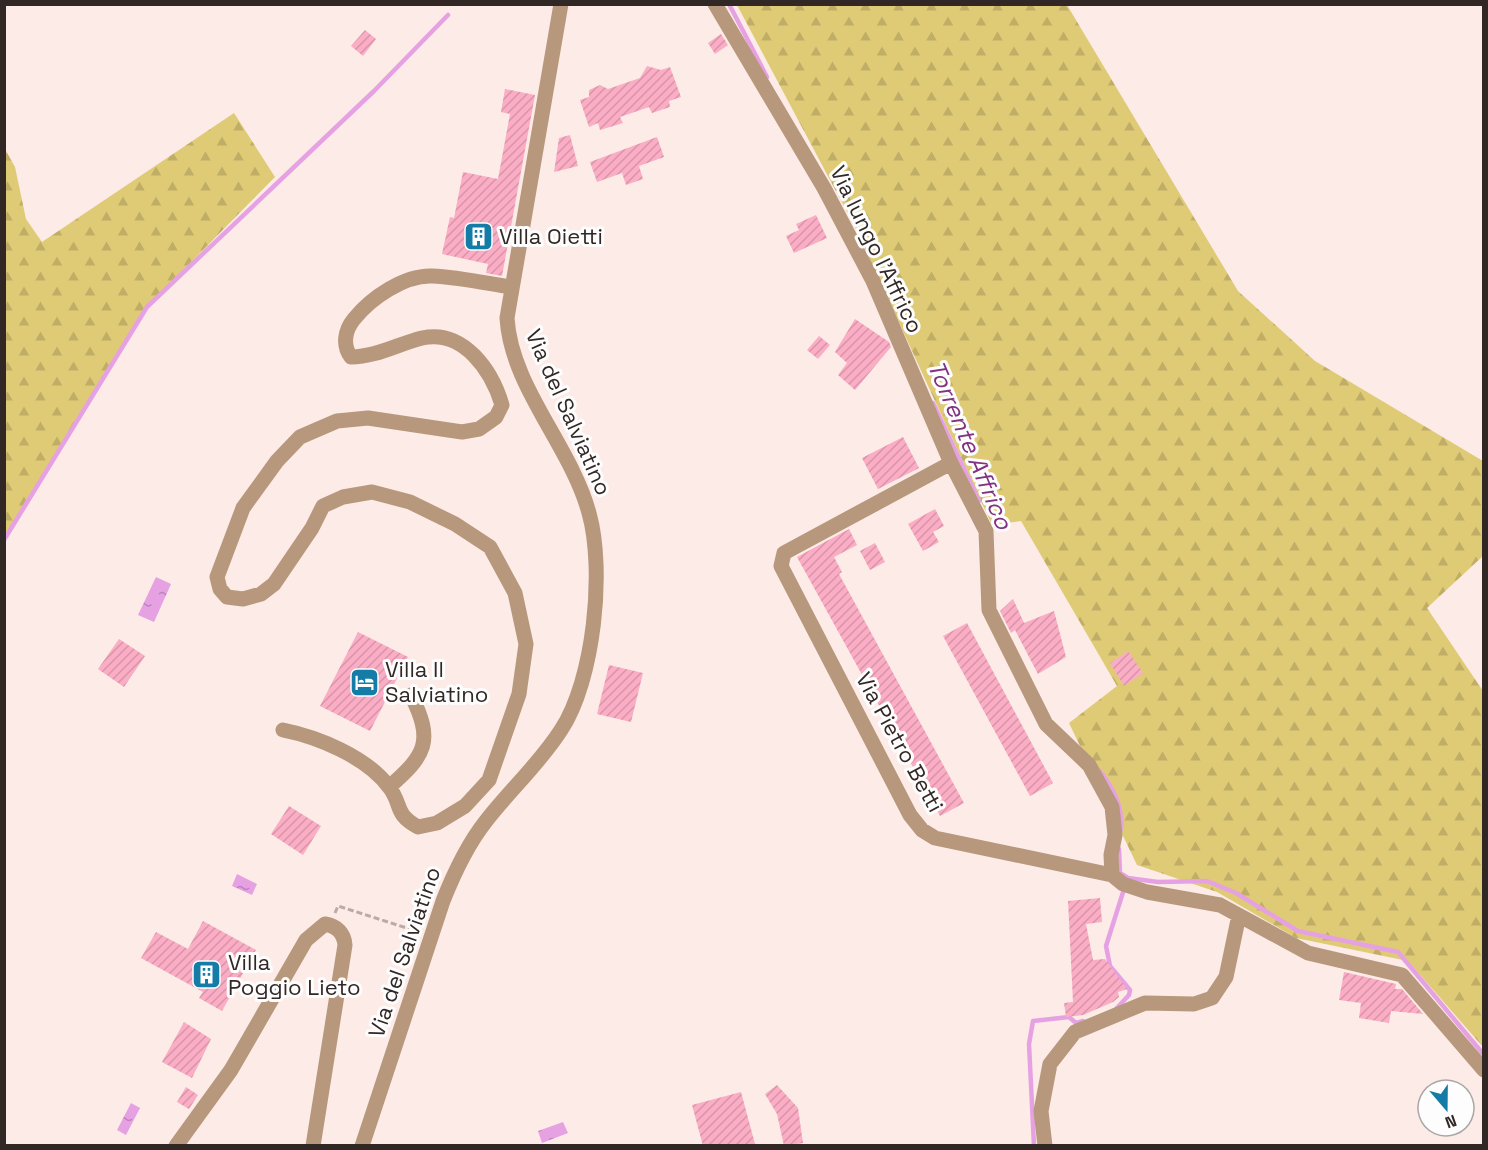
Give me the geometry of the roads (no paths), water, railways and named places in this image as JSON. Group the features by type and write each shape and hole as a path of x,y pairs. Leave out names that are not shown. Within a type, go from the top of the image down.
{"street":[{"name":"Via del Salviatino","path":"362,1146 459,862 477,833 566,723 583,675 592,624 595,576 589,512 574,473 512,351 507,318 510,287 561,4"},
{"name":"Via lungo l'Affrico","path":"715,4 824,188 873,281 951,463 986,531 989,610 1046,724 1089,765 1112,807 1115,835 1111,855 1112,875"},
{"path":"283,730 304,734 349,754 389,787 399,812 418,827 437,823 465,806 489,780 519,694 526,644 515,593 490,547 455,524 410,502 372,492 343,496 323,506 312,528 274,584 261,594 243,599 227,597 220,589 217,577 243,508 277,461 300,437 337,421 368,418 462,432 479,429 499,411 502,405 496,384 481,362 461,345 442,338 424,338 368,357 351,357 346,351 346,333 366,304 404,282 431,276 510,287"},
{"name":"Via Pietro Betti","path":"951,463 784,553 781,566 910,814 922,830 935,838 1112,875"},
{"path":"389,787 414,765 424,738 422,720 411,695"},
{"path":"1112,875 1123,884 1147,892 1220,905 1308,952 1402,975 1484,1070"},
{"path":"1045,1146 1041,1111 1050,1064 1074,1032 1145,1003 1194,1004 1212,998 1226,976 1239,915"},
{"name":"Via del Salviatino","path":"176,1146 231,1070 306,940 316,929 325,924 337,928 342,934 345,945 313,1146"}],"water":[{"path":"156,577 171,584 154,622 138,615"},
{"path":"237,874 257,884 252,895 232,886"},
{"path":"131,1103 140,1108 126,1135 117,1130"},
{"path":"563,1122 568,1133 542,1143 538,1131"}],"waterway":[{"name":"Torrente Affrico","path":"729,4 767,77"},
{"path":"4,540 147,307 374,91 448,15"},
{"name":"Torrente Affrico","path":"933,403 979,501"},
{"name":"Torrente Affrico","path":"1100,771 1116,798 1121,829"},
{"name":"Torrente Affrico","path":"1119,849 1120,873 1128,878 1158,882 1207,881 1236,893 1298,931 1398,952 1484,1055"},
{"path":"1116,1009 1129,995 1130,990 1110,966 1106,946 1125,886"},
{"path":"1034,1146 1029,1044 1033,1021 1069,1017 1076,1023 1083,1021"}],"place":[{"name":"Villa Oietti","path":"478,236"},
{"name":"Villa Il Salviatino","path":"364,682"},
{"name":"Villa Poggio Lieto","path":"207,975"}]}
